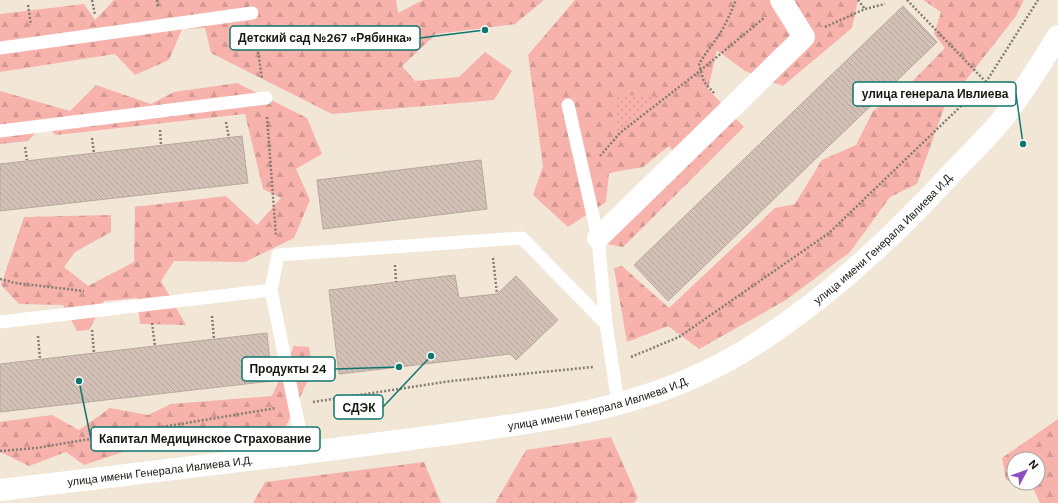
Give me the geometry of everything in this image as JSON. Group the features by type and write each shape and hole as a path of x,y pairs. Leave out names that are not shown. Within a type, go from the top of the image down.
{"street":[{"path":"598,238 804,37 782,1"},
{"name":"улица имени Генерала Ивлиева И.Д.","path":"0,490 550,420 663,390 713,368 750,347 791,320 854,270 916,212 1000,121 1034,74 1058,36"}],"lane":[{"path":"0,48 252,13"},
{"path":"0,132 266,98"},
{"path":"568,105 598,238 606,324 618,403"},
{"path":"304,452 271,290 278,255 522,238 606,324"},
{"path":"0,322 271,290"}],"path":[{"path":"730,110 704,82 699,64 720,34 736,0"},
{"path":"858,0 865,9"},
{"path":"907,0 986,82"},
{"path":"0,451 36,448 294,404 452,381 612,365 679,337 829,233 986,82 1038,0"},
{"path":"584,175 621,132 701,70 782,1"},
{"path":"804,37 865,9 885,4"},
{"path":"252,13 266,98 278,255"},
{"path":"490,240 497,294"},
{"path":"0,279 15,283 90,292"}],"green space":[{"path":"114,0 396,0 398,13 423,0 544,0 515,24 436,34 402,66 415,81 459,77 485,52 512,71 494,100 332,114 211,53 205,28 182,29 169,60 135,75 115,54 0,72 0,14 84,4 95,20"},
{"path":"575,0 858,0 852,28 783,86 745,71 717,50 708,89 744,127 623,247 606,244 681,162 669,146 643,167 609,173 606,202 568,227 533,195 543,166 528,55"},
{"path":"923,0 1024,0 1016,16 944,108 917,184 890,197 850,252 786,300 699,349 668,326 627,342 614,268 622,266 669,308 775,208 795,204 822,160 856,145 873,111 903,91 945,48 934,34 941,12"},
{"path":"237,83 307,118 322,154 296,169 310,200 294,238 245,262 174,261 161,281 186,325 140,324 137,298 104,301 89,330 77,331 63,305 19,304 1,285 24,217 111,215 111,232 75,252 64,267 88,286 134,262 135,207 226,196 257,225 281,198 263,189 245,114 56,135 44,124 28,141 0,144 0,91 70,111 96,85 151,104 174,92"},
{"path":"618,94 659,97 615,133"},
{"path":"294,346 309,347 313,370 285,428 185,447 165,438 84,465 66,452 29,466 0,452 0,422 52,415 79,430 110,408 148,415 171,404 272,396"},
{"path":"1058,419 1058,503 1040,503 1034,491 1046,491 1046,451 1012,451"},
{"path":"611,437 638,498 634,503 495,503 526,450"},
{"path":"1006,455 1006,480 1002,458"},
{"path":"424,462 441,503 253,503 265,482"}],"building":[{"path":"903,6 937,42 668,301 634,265"},
{"path":"242,136 248,183 0,211 0,164"},
{"path":"481,160 487,209 323,229 317,180"},
{"path":"455,275 459,298 497,294 516,276 558,320 516,360 510,354 339,374 329,290"},
{"path":"267,333 272,381 0,412 0,364"}],"place":[{"name":"Детский сад №267 «Рябинка»","path":"485,30"},
{"name":"улица генерала Ивлиева","path":"1023,144"},
{"name":"СДЭК","path":"431,356"},
{"name":"Продукты 24","path":"399,367"},
{"name":"Капитал Медицинское Страхование","path":"79,381"}]}
